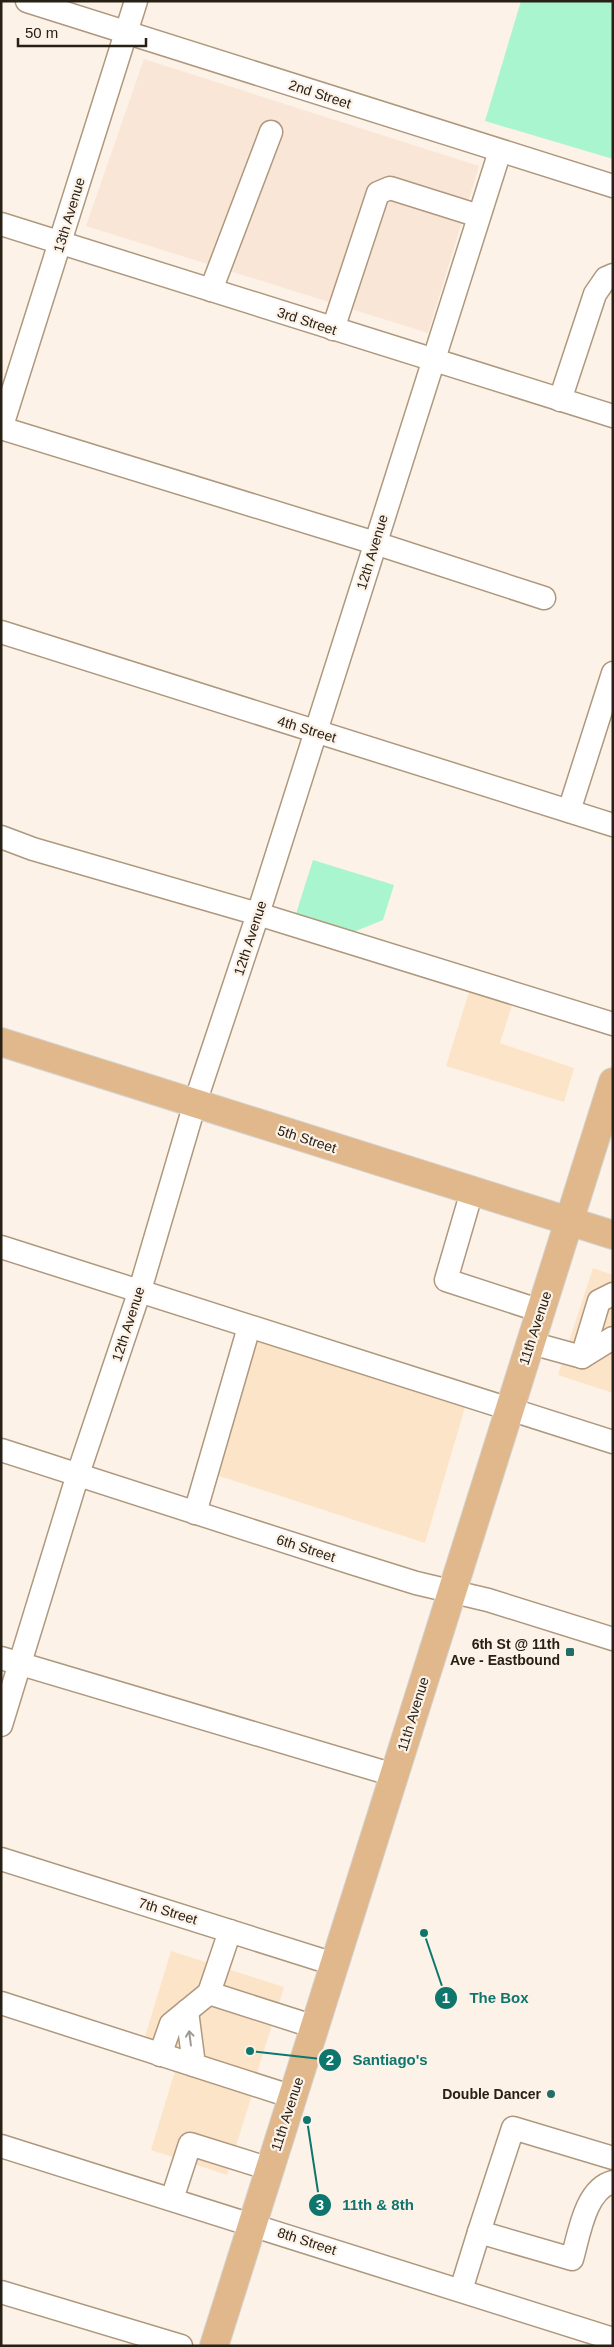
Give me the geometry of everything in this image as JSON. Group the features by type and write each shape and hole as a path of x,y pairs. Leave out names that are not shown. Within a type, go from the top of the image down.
{"main road":[{"name":"5th Street","path":"1,1042 613,1235"},
{"name":"11th Avenue","path":"214,2346 613,1082"}],"street":[{"name":"2nd Street","path":"27,1 613,186"},
{"name":"13th Avenue","path":"1,429 136,1"},
{"path":"212,290 271,132"},
{"name":"12th Avenue","path":"1,1725 11,1662 78,1474 140,1290 195,1103 258,914 500,151"},
{"path":"333,329 378,193 383,189 390,188 479,216"},
{"name":"3rd Street","path":"1,224 432,361 613,416"},
{"path":"560,400 595,294 606,278 613,276"},
{"path":"1,429 375,543 544,598"},
{"name":"4th Street","path":"1,632 613,825"},
{"path":"570,811 613,673"},
{"path":"1,837 33,849 258,914 613,1024"},
{"path":"472,1191 446,1280 541,1311"},
{"path":"1,1247 613,1442"},
{"path":"582,1357 599,1301 613,1294"},
{"path":"195,1513 249,1327"},
{"path":"531,1342 582,1357 613,1338"},
{"name":"6th Street","path":"1,1450 371,1569 613,1639"},
{"path":"11,1662 394,1775"},
{"name":"7th Street","path":"1,1859 334,1964"},
{"path":"160,2055 171,2024 209,1993 230,1931"},
{"path":"209,1993 315,2027"},
{"path":"1,2003 293,2096"},
{"path":"187,2010 194,2065"},
{"path":"461,2290 513,2128 613,2158"},
{"path":"172,2199 190,2144 270,2169"},
{"name":"8th Street","path":"1,2146 613,2339"},
{"path":"479,2232 572,2259 593,2195 606,2184 613,2182"},
{"path":"1,2292 182,2346"}],"shaded area":[{"path":"144,59 479,166 428,333 86,226"},
{"path":"469,992 512,1005 500,1043 574,1068 564,1102 446,1066"},
{"path":"593,1268 613,1275 613,1393 558,1375"},
{"path":"251,1335 466,1404 425,1543 207,1472"},
{"path":"171,1951 284,1987 256,2076 144,2040"},
{"path":"177,2064 254,2088 227,2175 151,2150"}],"green space":[{"path":"521,1 613,1 613,159 485,121"},
{"path":"313,860 394,885 383,920 346,935 294,920"}],"place":[{"name":"6th St @ 11th Ave - Eastbound","path":"570,1652"},
{"name":"The Box","path":"424,1933"},
{"name":"Santiago's","path":"250,2051"},
{"name":"Double Dancer","path":"551,2094"},
{"name":"11th & 8th","path":"307,2120"}]}
